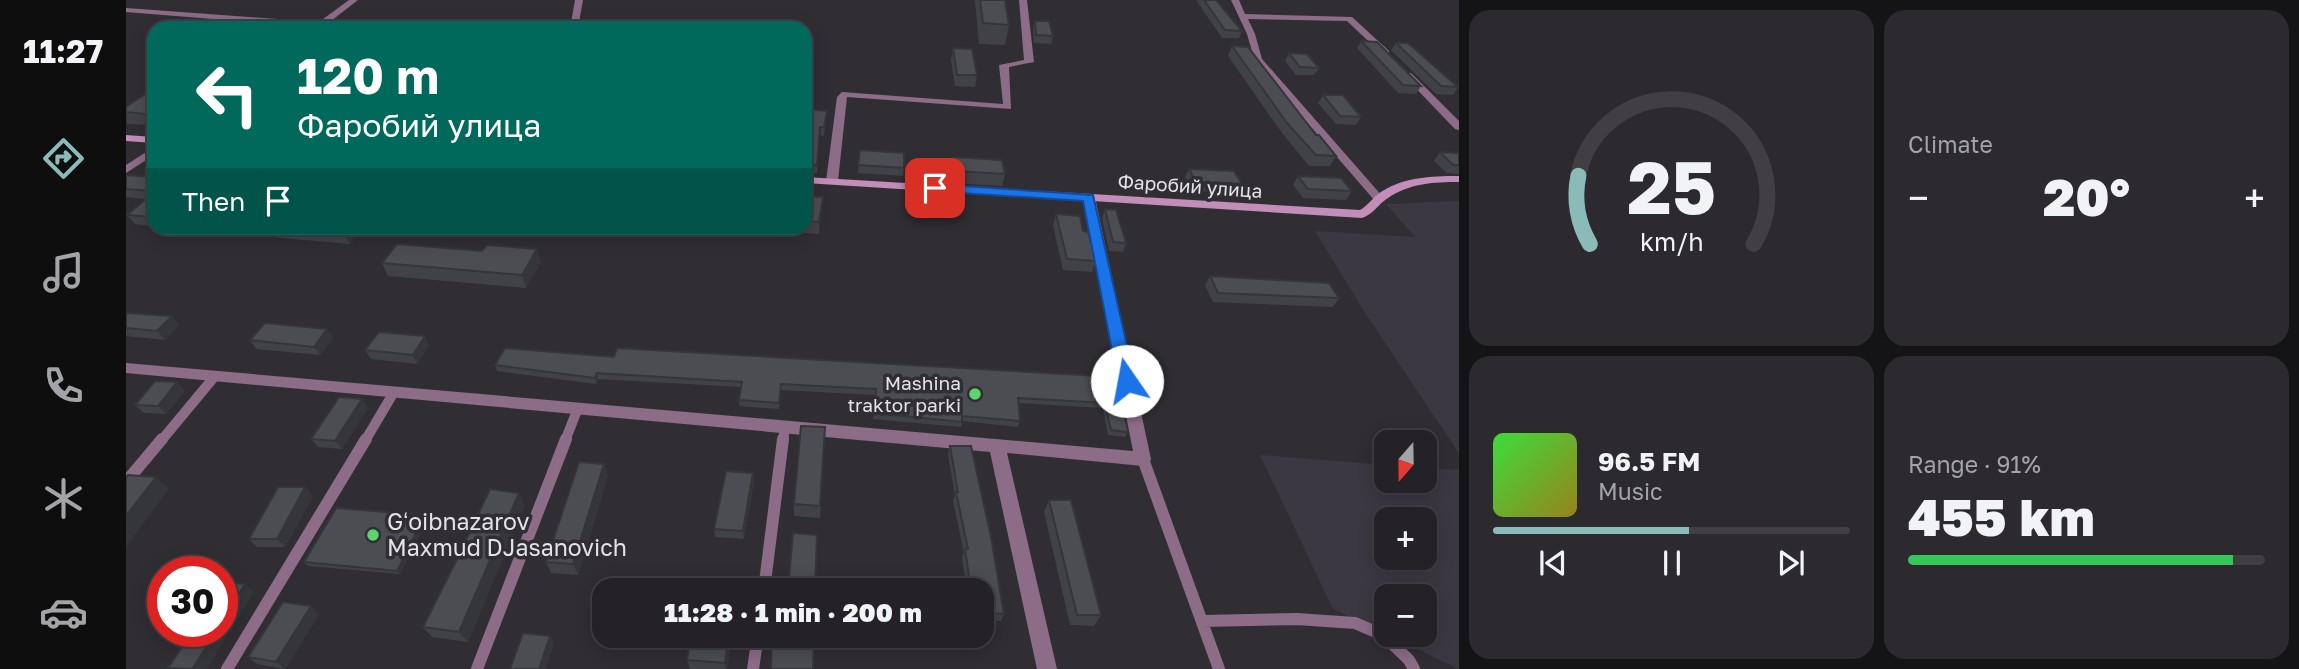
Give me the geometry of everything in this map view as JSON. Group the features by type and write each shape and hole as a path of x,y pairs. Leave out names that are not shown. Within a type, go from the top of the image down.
{"street":[{"path":"326,21 354,0"},
{"path":"575,21 579,0"},
{"path":"832,181 842,97 845,94 1008,107 1003,65 1028,62 1023,0"},
{"path":"1235,0 1244,16 1258,60 1379,199 1410,181 1459,179"},
{"path":"126,10 259,21"},
{"path":"1244,16 1338,18 1354,22 1459,127"},
{"path":"126,138 147,139"},
{"path":"126,170 147,155"},
{"name":"Фаробий улица","path":"812,180 1363,214 1373,210 1379,199"},
{"path":"126,368 1143,459 1089,197"},
{"path":"997,446 1047,669"}],"lane":[{"path":"126,482 215,376"},
{"path":"227,669 394,392"},
{"path":"477,669 578,408"},
{"path":"766,578 785,427"},
{"path":"1143,459 1219,669"},
{"path":"1202,621 1297,620 1355,623 1383,635 1409,660 1414,669"},
{"path":"753,669 756,648"}],"shaded area":[{"path":"1459,201 1459,453 1362,308 1315,231 1415,237 1386,204"},
{"path":"1260,455 1374,464 1374,494 1437,494 1437,469 1459,470 1459,669 1413,647 1437,647 1437,584 1374,584 1374,628 1333,609"}],"building":[{"path":"980,0 1005,0 1009,25 983,23"},
{"path":"1204,0 1216,0 1242,31 1225,30"},
{"path":"1035,21 1049,21 1053,36 1036,35"},
{"path":"1361,41 1377,42 1421,86 1403,85"},
{"path":"1396,43 1408,43 1458,87 1441,86"},
{"path":"1232,46 1248,47 1316,135 1319,135 1336,156 1316,155 1287,123"},
{"path":"953,48 972,49 977,75 957,75"},
{"path":"1289,53 1307,54 1319,68 1300,67"},
{"path":"147,93 145,114 126,112 126,107"},
{"path":"1323,95 1343,95 1361,117 1340,116"},
{"path":"812,110 827,111 824,127 820,127 817,165 812,165"},
{"path":"860,150 904,153 904,168 858,165"},
{"path":"1440,152 1459,153 1459,165 1453,165"},
{"path":"952,157 1002,160 1005,174 953,171"},
{"path":"1189,169 1234,171 1242,184 1196,182"},
{"path":"126,175 147,176 147,190 126,189"},
{"path":"1298,176 1341,178 1352,191 1308,189"},
{"path":"812,196 823,197 819,222 812,222"},
{"path":"147,198 147,216 127,215"},
{"path":"1105,209 1116,210 1126,243 1113,242"},
{"path":"1056,214 1080,216 1083,231 1088,232 1096,261 1067,259"},
{"path":"397,244 482,251 487,245 537,249 522,275 382,263"},
{"path":"1210,276 1329,283 1339,298 1218,293"},
{"path":"126,313 172,316 157,331 126,328"},
{"path":"265,323 327,329 314,347 250,340"},
{"path":"379,332 425,336 413,355 365,350"},
{"path":"505,348 614,357 617,348 1116,377 1128,432 1111,430 1105,403 1018,398 1020,421 962,416 962,422 874,413 876,389 781,384 779,403 739,400 742,382 597,373 595,378 495,365"},
{"path":"155,381 177,382 158,406 135,405"},
{"path":"339,397 362,399 335,441 311,439"},
{"path":"801,426 825,427 820,506 794,504"},
{"path":"950,446 971,446 1004,614 994,614 994,578 969,578 965,549 968,549"},
{"path":"579,462 604,464 573,564 546,562"},
{"path":"726,471 753,473 743,531 714,529"},
{"path":"126,477 156,477 126,516"},
{"path":"278,487 305,487 277,539 249,539"},
{"path":"490,489 519,493 459,632 423,627 456,561"},
{"path":"1049,500 1071,500 1101,615 1077,615"},
{"name":"Gʻoibnazarov Maxmud DJasanovich","path":"336,508 425,515 397,571 304,562"},
{"path":"793,533 817,535 815,578 789,578"},
{"path":"238,583 245,584 238,595"},
{"path":"283,602 311,606 276,662 248,657"},
{"path":"523,633 550,636 539,669 510,669"},
{"path":"182,647 206,647 192,669 168,668"},
{"path":"689,648 727,648 725,663 687,660"},
{"path":"772,648 814,648 813,669 771,669"}],"place":[{"name":"Mashina traktor parki","path":"975,394"},
{"name":"Gʻoibnazarov Maxmud DJasanovich","path":"373,535"}],"route":[{"path":"935,188 1089,197 1127,381"}]}
